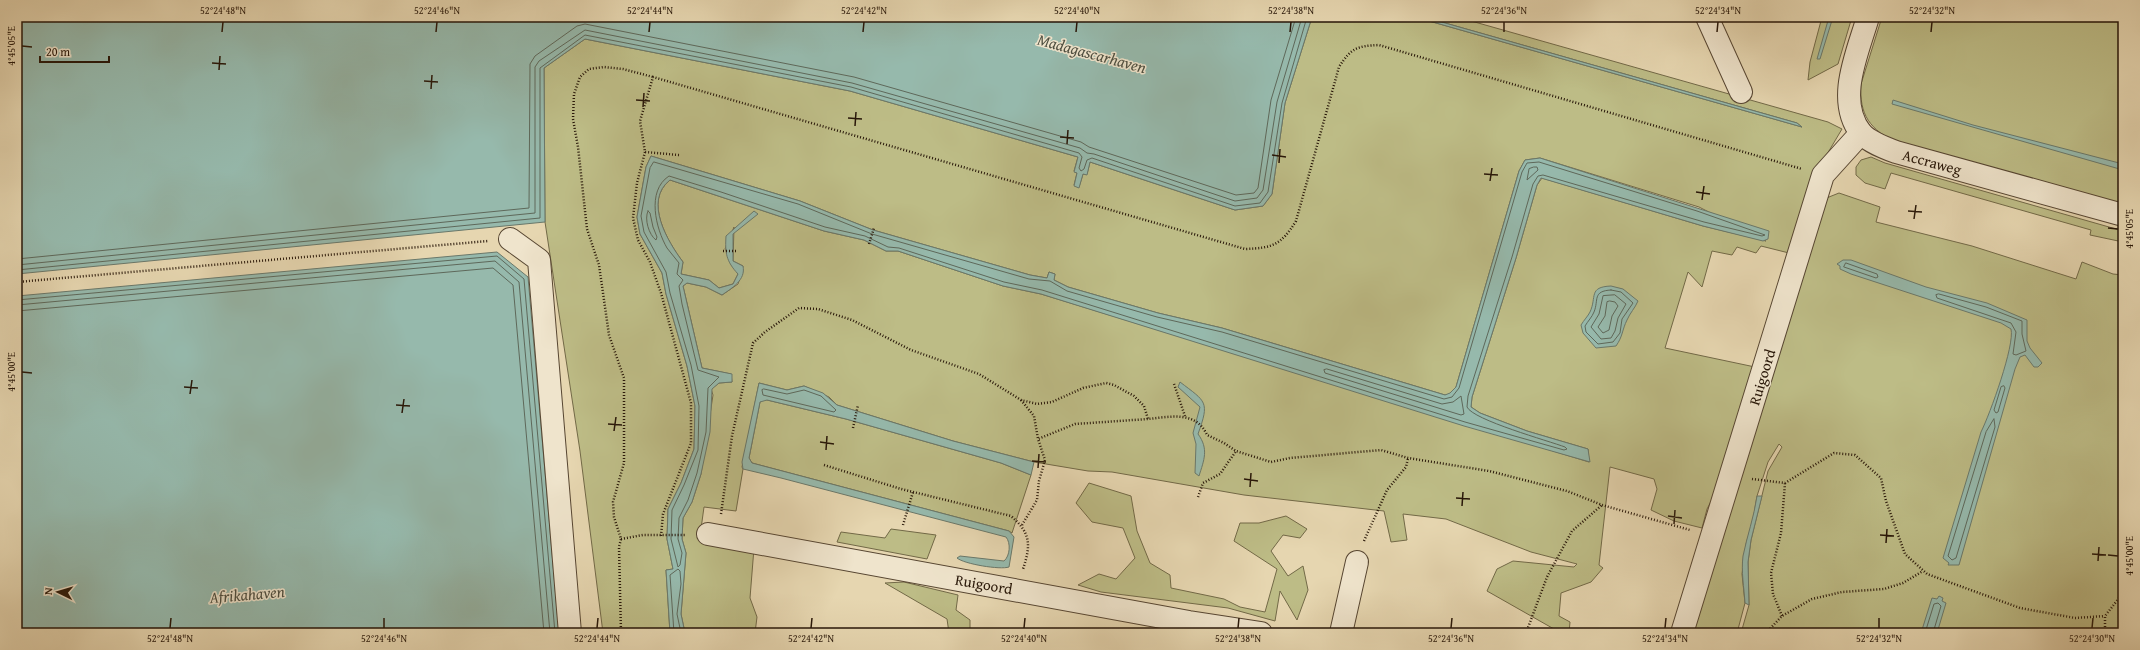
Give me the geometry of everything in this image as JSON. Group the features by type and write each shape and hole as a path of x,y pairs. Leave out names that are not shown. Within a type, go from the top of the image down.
{"street":[{"path":"1708,17 1741,92"},
{"name":"Accraweg","path":"1868,17 1853,69 1848,98 1852,115 1862,133 1881,147 1896,152 2123,215"},
{"name":"Ruigoord","path":"1682,633 1733,472 1823,175 1862,133"},
{"path":"510,239 539,260 570,633"},
{"name":"Ruigoord","path":"706,535 1189,622 1262,633"},
{"path":"1341,633 1357,562"}],"path":[{"path":"621,633 618,547 621,539 614,517 613,502 624,463 624,378 609,335 598,265 587,229 578,147 573,119 574,94 580,77 589,70 604,66 623,69 653,77 1245,249 1266,248 1286,238 1296,221 1339,67 1348,53 1362,46 1379,46 1823,175"},
{"path":"653,77 640,121 645,152 637,183 633,218 638,240 650,262 661,293 691,403 691,443 663,514 661,536"},
{"path":"645,152 679,155"},
{"path":"869,244 874,228"},
{"path":"17,282 510,239"},
{"path":"723,251 737,251"},
{"path":"621,539 643,535 706,535 732,436 753,343 765,332 799,308 818,309 852,320 911,350 979,374 1021,400 1037,404 1052,402 1083,388 1106,383 1134,396 1144,406 1148,419"},
{"path":"1174,384 1185,416"},
{"path":"1021,400 1034,416 1038,439 1045,460 1039,481 1037,500 1022,525"},
{"path":"853,428 858,405"},
{"path":"1038,439 1075,424 1185,416 1204,427 1207,435 1224,443 1236,451 1271,462 1365,450 1381,450 1408,458 1489,471 1567,491 1602,505 1682,528 1711,539"},
{"path":"1198,497 1203,483 1220,474 1236,451"},
{"path":"1733,472 1758,481 1785,484 1834,453 1855,455 1880,478 1886,501 1905,554 1927,574 2020,608 2075,618 2105,616"},
{"path":"1357,562 1361,546 1387,490 1406,467 1408,458"},
{"path":"824,466 913,492 1011,516 1022,525 1029,550 1016,590"},
{"path":"1782,616 1773,594 1771,574 1781,533 1785,484"},
{"path":"903,525 913,492"},
{"path":"1526,633 1547,577 1572,531 1602,505"},
{"path":"1766,633 1782,616 1812,599 1842,592 1884,590 1903,583 1924,571"},
{"path":"2105,633 2105,616 2123,593"}],"shaded area":[{"path":"1312,17 1415,17 1802,127 1797,123 1424,17 1457,17 1828,122 1842,129 1820,166 1789,253 1761,246 1756,253 1737,247 1732,255 1712,251 1702,287 1688,272 1665,348 1755,367 1716,492 1707,509 1702,528 1674,521 1651,510 1657,489 1654,479 1610,467 1599,565 1603,568 1591,582 1561,593 1559,616 1570,622 1569,633 1561,633 1487,591 1497,569 1513,561 1574,567 1577,564 1531,552 1446,519 1403,514 1407,540 1391,542 1384,511 1244,495 1112,472 1088,471 1034,462 953,441 837,405 829,397 804,386 787,390 759,383 742,467 743,469 736,511 704,507 700,536 754,548 750,598 757,617 755,633 685,633 681,614 686,553 682,539 683,518 692,502 701,474 713,395 711,389 719,383 732,382 731,374 702,368 683,286 687,283 706,287 722,295 738,284 743,266 733,261 734,227 725,249 738,274 733,284 719,288 709,280 681,274 683,262 665,233 658,210 662,189 670,180 824,231 864,240 886,251 898,251 1003,286 1041,294 1589,462 1588,449 1527,431 1480,413 1471,407 1472,397 1516,258 1537,185 1542,178 1703,226 1766,241 1699,207 1540,158 1525,160 1519,171 1456,387 1450,394 1445,395 1222,328 1158,313 1068,287 1054,280 1055,274 1049,272 1047,278 1030,275 873,230 800,201 651,156 646,167 637,217 640,234 662,273 666,294 687,366 695,406 694,449 681,483 668,509 667,539 673,569 666,570 670,633 603,633 580,451 545,222 544,68 585,39 850,91 1078,157 1074,171 1077,173 1074,185 1079,187 1083,174 1087,174 1090,162 1235,210 1263,206 1272,194 1285,103"},
{"path":"1822,17 1852,17 1838,64 1808,80 1810,62"},
{"path":"1882,17 2123,17 2123,206 1898,143 1880,133 1873,127 1864,113 1861,84"},
{"path":"1871,157 1885,163 2123,231 2123,242 2090,235 2091,230 1891,173 1885,189 1865,183 1856,175 1856,167 1861,160"},
{"path":"1839,193 1880,207 1876,222 1972,246 2076,279 2082,262 2113,274 2123,275 2123,633 1741,633 1749,605 1748,562 1751,540 1768,471 1782,447 1779,444 1768,462 1757,496 1753,520 1746,544 1742,574 1745,603 1737,633 1693,633 1824,202 1829,197"},
{"path":"763,399 846,419 1001,463 1031,475 1012,533 752,463 749,458 760,402"},
{"path":"1089,483 1131,496 1137,531 1150,563 1170,575 1171,588 1224,599 1240,607 1265,612 1277,569 1234,541 1240,523 1259,523 1286,516 1307,529 1300,538 1283,535 1271,551 1288,576 1303,566 1308,590 1297,620 1280,591 1275,621 1228,608 1101,592 1078,585 1099,574 1116,579 1135,558 1123,528 1092,522 1076,503"},
{"path":"891,529 936,535 927,559 837,542 841,532 885,538"},
{"path":"904,582 958,595 956,610 970,620 970,633 949,633 947,619 885,583"}],"water":[{"name":"Madagascarhaven","path":"17,17 1312,17 1285,103 1272,194 1263,206 1235,210 1090,162 1087,175 1083,174 1079,188 1074,186 1077,173 1074,172 1078,157 850,91 585,39 544,68 545,222 17,274"},
{"path":"1415,17 1424,17 1797,123 1802,127"},
{"path":"1829,17 1833,17 1820,59 1817,59"},
{"path":"1893,100 1973,125 2123,164 2123,170 1892,104"},
{"path":"651,156 800,201 873,230 1030,275 1047,278 1049,272 1055,274 1054,280 1068,287 1158,313 1222,328 1445,395 1450,393 1456,387 1519,171 1525,160 1540,158 1769,231 1768,239 1763,241 1703,226 1541,178 1537,185 1516,258 1472,397 1471,407 1480,413 1527,431 1588,449 1590,462 1464,426 1041,294 1003,286 898,251 886,251 864,240 824,231 670,180 662,189 658,210 665,233 683,262 681,274 709,280 719,288 733,284 738,274 731,265 727,256 726,236 754,211 758,214 733,234 733,261 743,266 742,275 737,283 722,295 706,287 687,283 683,286 702,368 732,374 732,382 719,383 712,389 710,432 701,474 692,502 683,518 682,539 686,553 681,614 685,633 670,633 666,570 673,569 667,539 668,509 681,483 694,449 695,406 687,366 666,294 662,273 640,234 637,217 646,167"},
{"name":"Afrikahaven","path":"497,252 528,277 559,633 17,633 17,296"},
{"path":"1843,260 1851,260 1926,287 1987,303 2027,320 2027,341 2030,348 2042,363 2038,367 2034,367 2025,355 2020,357 2015,369 1959,565 1948,565 1949,563 1943,558 1981,432 1996,396 2006,364 2011,329 2001,323 1851,274 1840,269 1840,266 1837,264"},
{"path":"1611,286 1623,289 1638,301 1628,317 1616,346 1596,348 1583,333 1581,325 1590,312 1596,291 1599,288"},
{"path":"1180,382 1195,394 1203,403 1204,415 1198,434 1204,445 1204,460 1199,476 1195,473 1196,444 1193,433 1200,407 1178,387"},
{"path":"759,383 787,390 804,386 823,393 837,405 953,441 1034,462 1031,475 1001,463 846,419 767,400 760,402 749,458 752,463 1009,531 1014,537 1009,567 998,568 982,566 957,558 960,556 1004,561 1008,556 1009,549 1009,543 1006,537 743,469 742,462"},
{"path":"1757,496 1762,496 1751,540 1748,562 1749,605 1745,603 1742,562"},
{"path":"1939,596 1943,598 1942,601 1946,603 1937,633 1921,633 1932,598 1937,599"}]}
